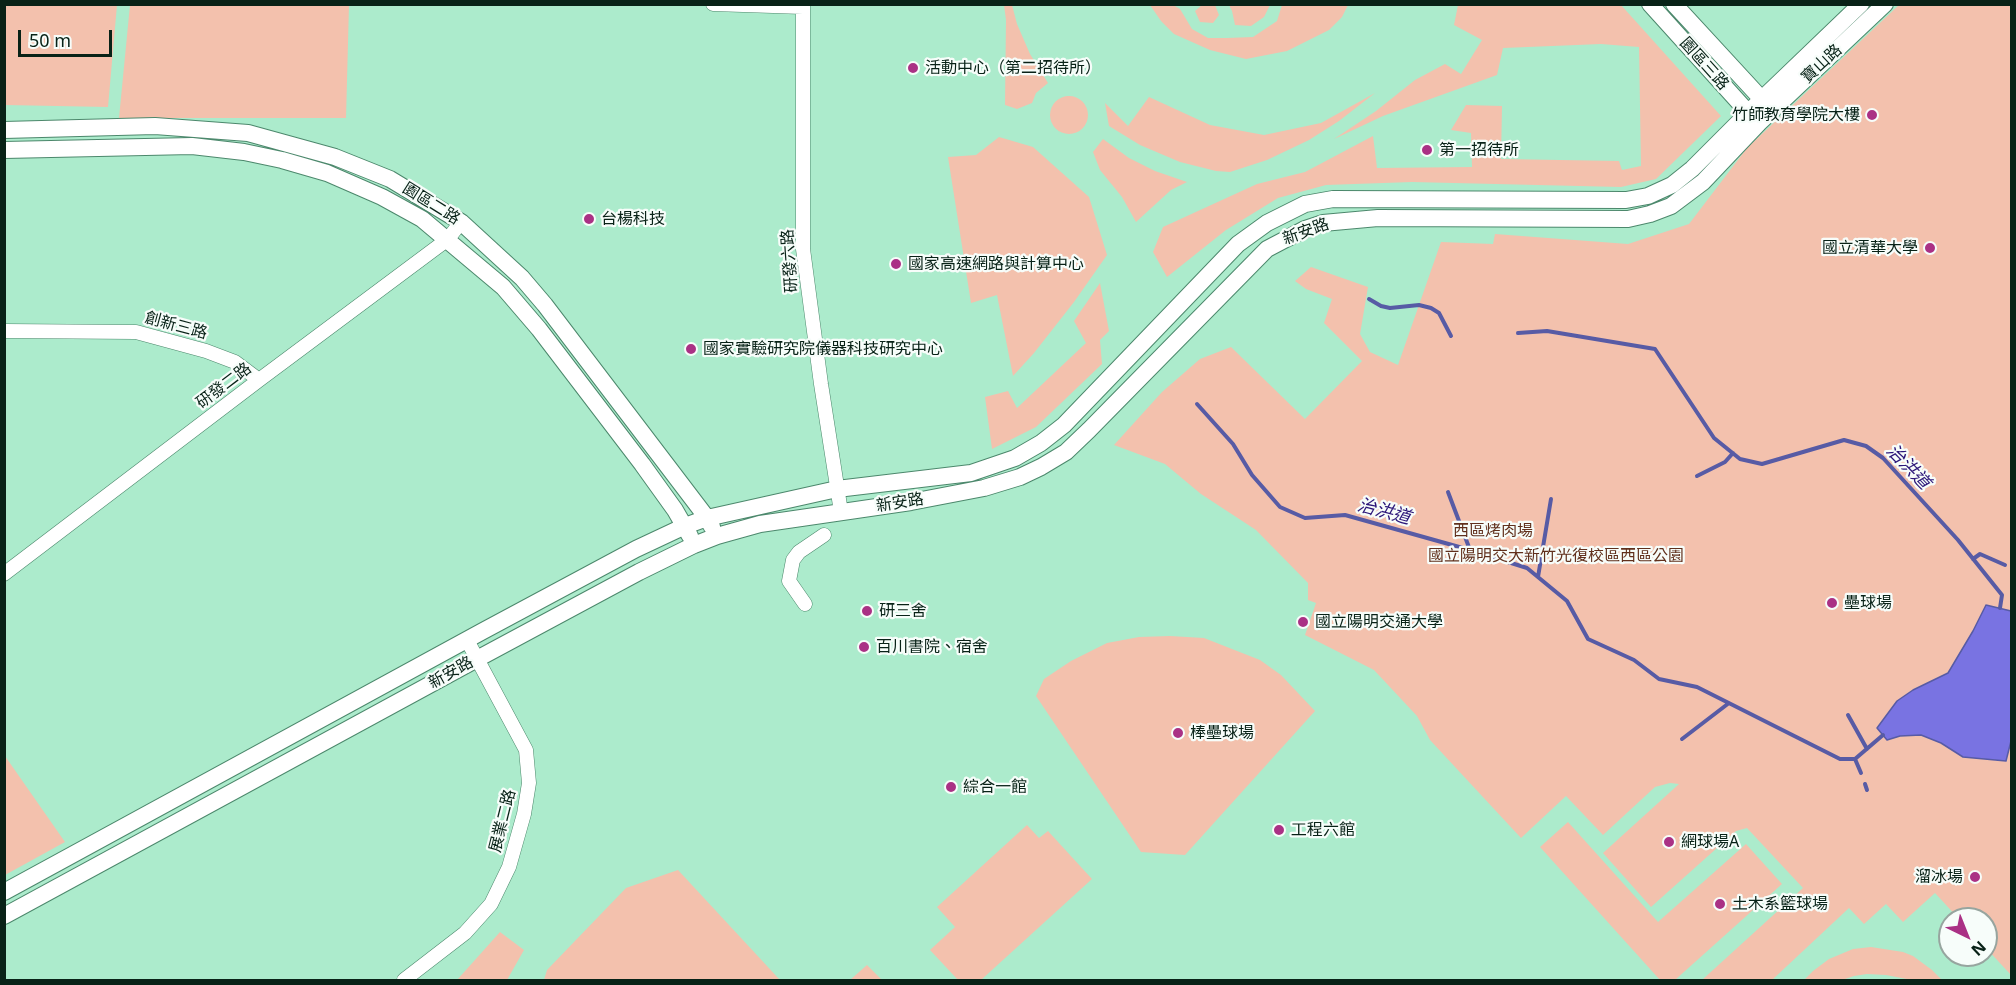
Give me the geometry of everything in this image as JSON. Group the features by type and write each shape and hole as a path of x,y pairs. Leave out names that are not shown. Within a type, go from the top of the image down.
{"street":[{"path":"713,4 803,6"},
{"name":"園區三路","path":"1650,4 1753,118"},
{"name":"園區三路","path":"1674,4 1767,105"},
{"name":"寶山路","path":"1767,105 1862,4"},
{"name":"寶山路","path":"1753,118 1885,4"},
{"name":"研發六路","path":"803,6 803,249 841,512"},
{"name":"新安路","path":"4,892 466,640 636,549 685,526 707,518 837,489 970,473 1015,458 1041,443 1064,424 1238,244 1267,223 1305,204 1333,199 1484,198 1626,201 1648,196 1672,185 1753,118"},
{"name":"新安路","path":"4,916 477,659 694,545 760,524 911,502 984,488 1020,477 1041,467 1066,452 1089,430 1267,249 1305,229 1323,223 1378,218 1628,219 1650,214 1671,206 1703,182 1753,118"},
{"name":"園區二路","path":"4,130 155,126 248,133 335,157 390,179 461,222 522,278 707,518 717,536"},
{"name":"園區二路","path":"4,150 192,146 244,152 327,173 382,197 422,219 503,287 539,329 642,464 685,526 694,545"},
{"name":"研發二路","path":"4,574 448,239 461,222"},
{"name":"創新三路","path":"4,331 136,332 206,351 235,362 259,380"},
{"path":"805,604 789,581 793,560 799,552 824,535"},
{"name":"展業二路","path":"404,981 465,933 491,904 509,867 524,814 529,783 526,750 466,640"}],"green space":[{"path":"5,4 117,5 108,107 5,105"},
{"path":"130,5 349,5 346,118 119,118"},
{"path":"1004,5 1012,5 1017,24 1030,54 1048,83 1036,93 1032,103 1017,109 1005,105 1006,20"},
{"path":"1150,5 1173,5 1180,9 1192,29 1208,38 1227,38 1253,37 1277,21 1282,5 1348,5 1342,17 1329,30 1287,51 1246,59 1210,50 1174,34"},
{"path":"1202,5 1215,5 1219,15 1213,23 1200,22 1195,11"},
{"path":"1229,5 1270,5 1264,17 1251,26 1235,25"},
{"path":"1458,5 1621,5 1721,116 1656,179 1621,187 1412,182 1326,185 1278,198 1226,230 1167,277 1153,252 1163,227 1257,184 1305,172 1373,136 1377,168 1472,167 1471,133 1451,130 1466,105 1502,106 1501,159 1619,161 1622,170 1641,166 1639,47 1601,44 1503,48 1497,75 1383,116 1334,139 1376,111 1415,80 1445,64 1461,74 1482,40 1454,25"},
{"name":"國立陽明交大新竹光復校區西區公園","path":"1899,5 2011,5 2011,975 1998,961 1998,907 1948,907 1935,893 1903,922 1886,904 1864,924 1849,908 1772,980 1702,980 1803,888 1747,828 1736,831 1651,907 1603,853 1679,784 1670,783 1655,787 1603,835 1566,796 1521,838 1430,740 1417,716 1374,670 1305,635 1316,603 1308,600 1308,583 1256,530 1201,494 1165,464 1114,445 1162,392 1200,359 1231,347 1305,419 1362,361 1324,323 1332,299 1306,289 1295,281 1311,267 1368,287 1360,334 1370,352 1398,365 1441,242 1493,244 1495,234 1628,244 1689,224 1747,148"},
{"path":"1375,93 1339,121 1309,140 1267,160 1230,172 1180,162 1140,145 1109,126 1105,103 1128,126 1149,97 1210,125 1264,135 1321,123"},
{"path":"1069,96 1076,97 1082,102 1087,108 1087,122 1082,128 1076,133 1069,134 1062,133 1056,128 1051,122 1050,115 1051,108 1056,102 1062,97"},
{"path":"999,137 1033,147 1089,197 1107,255 1074,302 1013,376 997,295 971,303 948,157 976,155"},
{"path":"1103,139 1129,158 1155,171 1187,182 1171,190 1136,222 1122,197 1100,170 1093,152"},
{"path":"1100,283 1109,331 1100,340 1102,364 1036,427 992,449 985,397 1008,391 1017,408 1086,343 1074,321"},
{"name":"棒壘球場","path":"1139,637 1204,638 1260,660 1281,675 1315,711 1185,855 1141,852 1036,696 1044,679 1071,661 1107,643"},
{"path":"5,756 65,842 4,875"},
{"name":"土木系籃球場","path":"1568,822 1658,922 1746,844 1782,884 1675,980 1660,980 1540,847"},
{"path":"1027,825 1039,838 1048,831 1092,879 981,980 958,980 930,950 955,927 937,907"},
{"path":"678,870 780,980 544,980 547,970 626,888"},
{"path":"500,932 524,950 507,980 457,980"},
{"path":"1871,947 1903,952 1913,956 1942,980 1912,980 1867,974 1842,980 1804,980 1829,959 1853,949"},
{"path":"867,965 882,980 850,980"}],"shaded area":[{"path":"1986,605 2011,611 2012,737 2006,761 1963,757 1941,743 1921,735 1900,736 1887,740 1877,728 1897,701 1913,690 1948,673"}],"waterway":[{"path":"1369,299 1390,308 1419,305 1431,308 1439,313 1451,336"},
{"name":"治洪道","path":"1518,333 1547,331 1655,349 1714,438 1740,459 1762,464 1844,440 1866,446 1883,458 1958,540 2002,595 2000,608"},
{"name":"治洪道","path":"1197,404 1233,444 1252,475 1280,507 1305,518 1345,515 1527,568 1567,601 1588,639 1634,660 1659,679 1697,687 1840,759 1855,759 1883,735"},
{"name":"治洪道","path":"1697,476 1725,462 1733,453"},
{"name":"治洪道","path":"1448,492 1470,550"},
{"name":"治洪道","path":"1538,577 1551,499"},
{"name":"治洪道","path":"1973,559 1980,554 2005,565"},
{"name":"治洪道","path":"1682,739 1729,703"},
{"name":"治洪道","path":"1848,715 1867,749"},
{"name":"治洪道","path":"1855,759 1861,773"},
{"name":"治洪道","path":"1865,784 1867,790"}],"place":[{"name":"活動中心（第二招待所）","path":"913,68"},
{"name":"竹師教育學院大樓","path":"1872,115"},
{"name":"第一招待所","path":"1427,150"},
{"name":"台楊科技","path":"589,219"},
{"name":"國立清華大學","path":"1930,248"},
{"name":"國家高速網路與計算中心","path":"896,264"},
{"name":"國家實驗研究院儀器科技研究中心","path":"691,349"},
{"name":"壘球場","path":"1832,603"},
{"name":"研三舍","path":"867,611"},
{"name":"國立陽明交通大學","path":"1303,622"},
{"name":"百川書院、宿舍","path":"864,647"},
{"name":"棒壘球場","path":"1178,733"},
{"name":"綜合一館","path":"951,787"},
{"name":"工程六館","path":"1279,830"},
{"name":"網球場A","path":"1669,842"},
{"name":"溜冰場","path":"1975,877"},
{"name":"土木系籃球場","path":"1720,904"}],"park label":[{"name":"西區烤肉場","path":"1493,531"}]}
